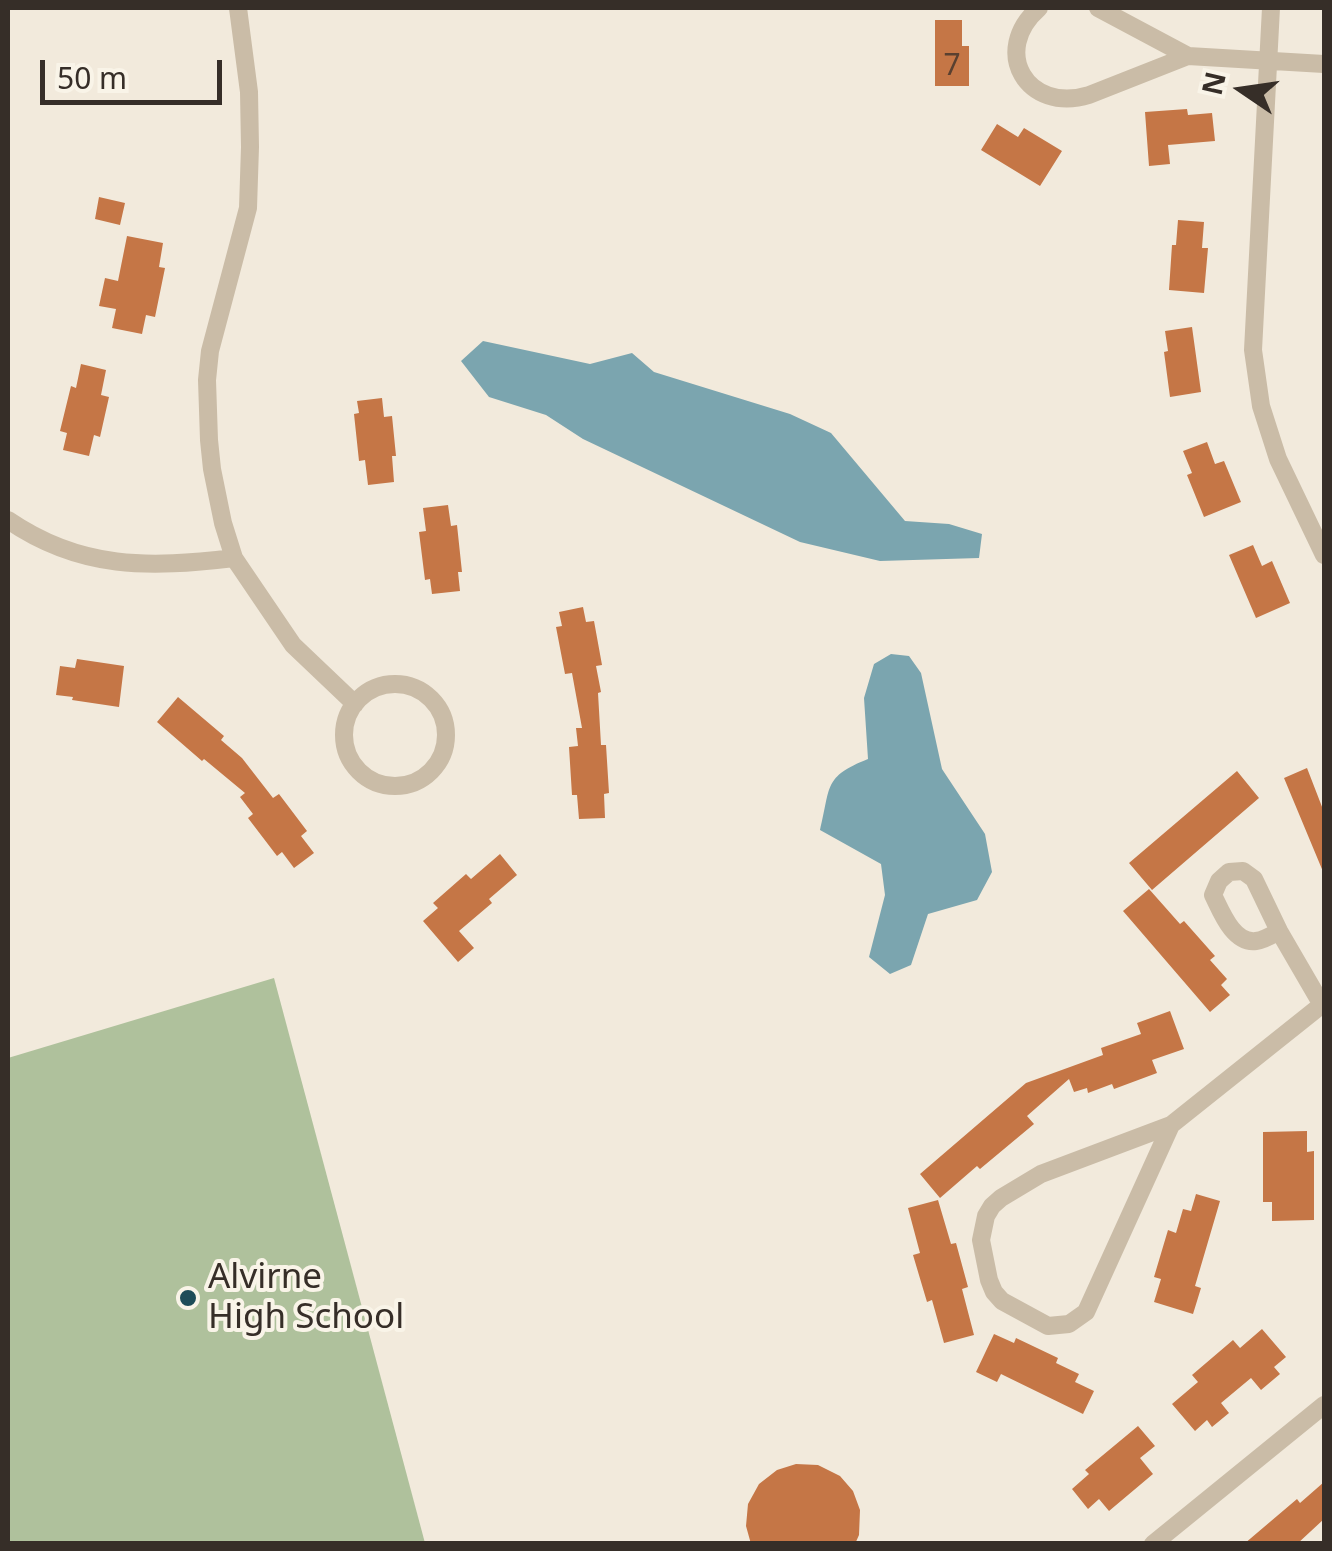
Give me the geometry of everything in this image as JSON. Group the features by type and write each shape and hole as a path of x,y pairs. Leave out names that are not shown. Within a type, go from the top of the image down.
{"street":[{"path":"238,8 250,92 248,208 210,351 212,469 234,558 292,646 355,704"},
{"path":"1038,8 1019,32 1018,65 1026,81 1055,99 1089,95 1188,56 1324,64"},
{"path":"1098,8 1188,56"},
{"path":"1271,8 1253,350 1261,406 1278,460 1324,555"},
{"path":"8,520 67,551 123,563 178,565 234,558"},
{"path":"400,684 416,688 430,698 446,727 446,744 430,773 416,782 382,785 355,767 344,736 355,704 367,692 400,684"},
{"path":"1171,1125 1086,1312 1069,1324 1048,1326 1002,1301 989,1280 981,1240 986,1216 1000,1198 1040,1174 1171,1125 1323,1004 1279,931"},
{"path":"1153,1544 1324,1405"}],"green space":[{"name":"Alvirne High School","path":"274,978 425,1543 8,1543 8,1058"}],"water":[{"path":"483,341 590,364 632,353 654,372 790,414 831,433 905,521 949,524 982,534 979,558 880,561 800,542 583,439 546,415 489,397 461,361"},
{"path":"891,654 909,656 921,673 942,769 985,834 992,872 977,900 928,914 911,965 890,974 869,957 885,895 881,864 820,830 831,785 843,772 868,759 864,698 874,664"}],"building":[{"path":"935,20 962,20 962,46 969,46 969,86 935,86"},
{"path":"1187,109 1188,115 1212,113 1215,141 1168,145 1170,164 1149,166 1145,112"},
{"path":"997,124 1018,137 1024,128 1062,151 1040,186 981,150"},
{"path":"99,197 125,203 120,225 95,219"},
{"path":"1178,220 1204,222 1202,248 1208,248 1204,293 1169,290"},
{"path":"127,236 163,243 159,267 165,268 155,317 146,315 142,334 112,328 116,309 99,306 105,278 118,281"},
{"path":"1192,327 1201,392 1170,397 1165,331"},
{"path":"81,364 106,370 101,395 109,397 100,437 94,435 89,456 63,450 67,433 60,431"},
{"path":"382,398 384,417 392,416 394,482 368,485 365,460 359,461 354,414 359,413 357,401"},
{"path":"1207,442 1215,464 1224,461 1241,502 1204,517 1187,475 1192,473 1183,451"},
{"path":"448,505 451,526 457,525 460,591 432,594 430,579 425,580 419,532 426,531 423,508"},
{"path":"1253,545 1262,566 1272,561 1290,603 1256,618 1229,555"},
{"path":"583,607 586,622 594,621 602,665 596,666 601,692 601,745 606,745 609,793 604,794 605,818 579,819 577,795 572,795 569,747 578,746 576,728 582,728 572,673 565,674 556,627 562,626 559,612"},
{"path":"77,659 124,666 119,707 56,695 60,666 75,668"},
{"path":"178,697 224,736 221,740 242,758 273,798 279,794 307,831 301,836 314,853 294,868 282,852 277,856 248,818 253,814 240,797 245,793 157,722"},
{"path":"1307,768 1324,812 1324,874 1284,778"},
{"path":"1237,771 1259,798 1152,890 1129,863"},
{"path":"500,854 517,875 459,931 474,948 458,962 423,921 438,908 433,903 466,874 471,879"},
{"path":"1149,889 1215,956 1210,960 1227,979 1221,985 1230,995 1210,1012 1123,911"},
{"path":"1170,1011 1184,1049 1152,1060 1157,1073 1114,1089 1112,1084 1088,1093 1087,1088 1074,1092 1069,1079 1027,1116 1034,1124 940,1198 920,1174 1026,1083 1103,1055 1101,1048 1141,1034 1137,1023"},
{"path":"1307,1131 1307,1152 1314,1151 1314,1220 1272,1221 1272,1202 1263,1202 1263,1132"},
{"path":"1196,1194 1220,1201 1195,1286 1201,1288 1193,1314 1154,1302 1161,1279 1154,1277 1168,1230 1176,1233 1183,1209 1191,1211"},
{"path":"938,1200 968,1287 962,1289 974,1335 944,1343 913,1255 920,1253 908,1208"},
{"path":"1262,1329 1286,1357 1274,1367 1280,1374 1261,1390 1251,1378 1221,1403 1229,1413 1212,1427 1207,1420 1195,1431 1172,1404 1198,1382 1192,1375 1233,1340 1240,1348"},
{"path":"994,1334 1014,1343 1016,1338 1058,1358 1056,1363 1079,1374 1075,1382 1094,1391 1083,1414 1001,1374 997,1382 976,1372"},
{"path":"1138,1426 1155,1446 1140,1458 1153,1474 1109,1511 1099,1499 1088,1509 1072,1489 1089,1474 1085,1470"},
{"path":"796,1464 818,1465 840,1476 853,1491 860,1510 855,1544 751,1544 746,1526 748,1504 759,1484 777,1470"},
{"path":"1324,1482 1324,1519 1297,1544 1244,1544 1297,1499 1300,1503"}],"place":[{"name":"Alvirne High School","path":"188,1298"}]}
